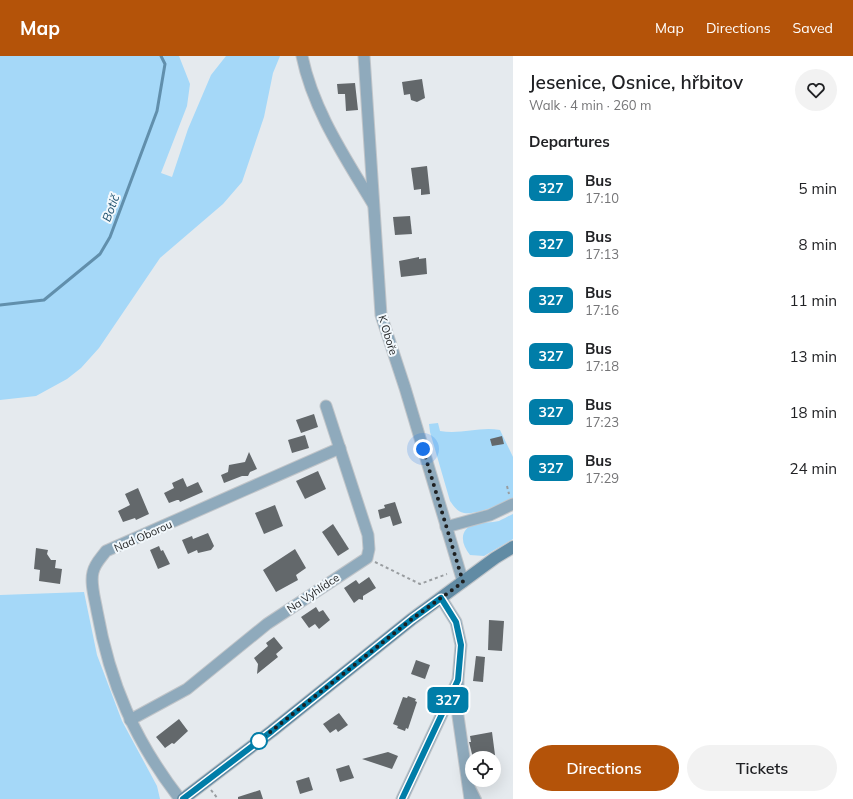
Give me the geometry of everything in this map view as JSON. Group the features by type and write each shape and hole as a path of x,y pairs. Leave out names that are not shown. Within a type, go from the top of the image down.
{"main road":[{"path":"183,799 278,726 412,619 513,547"}],"street":[{"path":"302,56 306,79 339,147 375,207"},
{"name":"K Oboře","path":"364,56 381,315 405,388 463,582"},
{"path":"326,406 368,535 367,558"},
{"name":"Nad Oborou","path":"180,799 163,776 130,720 112,678 100,630 93,573 98,561 106,552 340,448"},
{"path":"446,527 490,515 513,504"},
{"name":"Na Vyhlídce","path":"130,720 187,689 266,624 367,558"},
{"path":"441,598 456,622 461,645 458,680 458,716 465,768"},
{"path":"402,799 458,680"},
{"path":"468,787 470,799"}],"lane":[{"path":"472,787 478,799"}],"path":[{"path":"367,558 420,584 447,574"},
{"path":"211,789 218,799"}],"shaded area":[{"path":"0,56 179,56 190,84 187,106 161,173 172,177 188,129 211,75 226,56 280,56 273,73 264,117 242,182 223,204 160,258 99,348 81,368 67,379 36,396 0,400"},
{"path":"438,423 440,431 448,432 485,429 500,430 513,457 513,498 475,512 464,513 456,508 450,501 430,432 429,424"},
{"path":"513,514 513,539 484,556 470,555 464,546 463,541 464,532 467,528 477,523 499,521"},
{"path":"84,592 97,655 122,721 157,786 160,799 0,799 0,595"}],"building":[{"path":"422,79 425,98 417,102 411,100 410,94 404,95 402,82"},
{"path":"355,83 358,110 346,111 345,94 338,94 337,84"},
{"path":"427,166 430,194 421,195 421,189 414,190 411,168"},
{"path":"410,216 412,234 395,235 393,217"},
{"path":"419,257 419,259 426,258 427,274 401,277 399,261"},
{"path":"314,414 318,427 301,433 296,420"},
{"path":"305,435 309,448 292,453 288,440"},
{"path":"502,436 504,444 492,446 490,439"},
{"path":"249,452 257,469 250,472 248,476 242,476 224,483 221,475 228,472 229,465 245,462"},
{"path":"318,471 326,489 305,499 296,481"},
{"path":"183,478 187,487 198,482 203,492 180,502 177,500 169,503 164,493 174,488 172,483"},
{"path":"138,488 149,514 136,520 135,518 123,522 118,511 130,505 125,494"},
{"path":"395,502 402,523 393,526 390,516 380,519 378,510 385,508 384,505"},
{"path":"275,505 283,526 264,534 255,513"},
{"path":"333,524 349,549 338,556 322,532"},
{"path":"208,533 214,546 211,550 198,553 197,550 188,554 182,540 192,536 193,539"},
{"path":"159,546 161,551 163,550 170,564 158,569 150,550"},
{"path":"36,548 48,550 47,554 51,560 56,560 55,568 62,569 60,584 39,581 40,570 34,569"},
{"path":"295,549 306,568 296,575 298,580 276,592 263,570"},
{"path":"369,577 376,588 363,596 363,600 359,599 354,603 344,588 356,580 359,584"},
{"path":"316,607 319,612 323,610 330,620 319,629 315,624 309,628 301,617"},
{"path":"489,620 504,621 502,651 488,650"},
{"path":"274,637 283,648 276,654 278,657 257,674 258,664 254,658 268,646 266,643"},
{"path":"476,656 485,657 483,682 473,681"},
{"path":"416,660 430,665 425,679 411,674"},
{"path":"408,696 416,699 415,701 417,702 408,729 406,728 405,731 397,728 398,726 393,724 403,697 407,698"},
{"path":"339,713 348,725 338,732 336,729 330,733 323,724"},
{"path":"179,719 188,731 174,744 172,743 165,748 156,737"},
{"path":"492,732 494,751 471,751 469,742 471,742 470,736"},
{"path":"388,752 398,756 392,769 362,759"},
{"path":"349,765 354,778 340,782 336,769"},
{"path":"309,777 313,790 300,794 296,781"},
{"path":"260,790 263,799 238,799 238,797"}],"waterway":[{"name":"Botič","path":"0,305 44,300 100,254 110,237 157,111 165,64 161,56"}],"bus line":[{"name":"327","path":"183,799 272,731 412,619 441,598 456,622 461,645 458,680 402,799"}],"route":[{"path":"259,741 412,619 463,582 458,571 423,449"}]}
